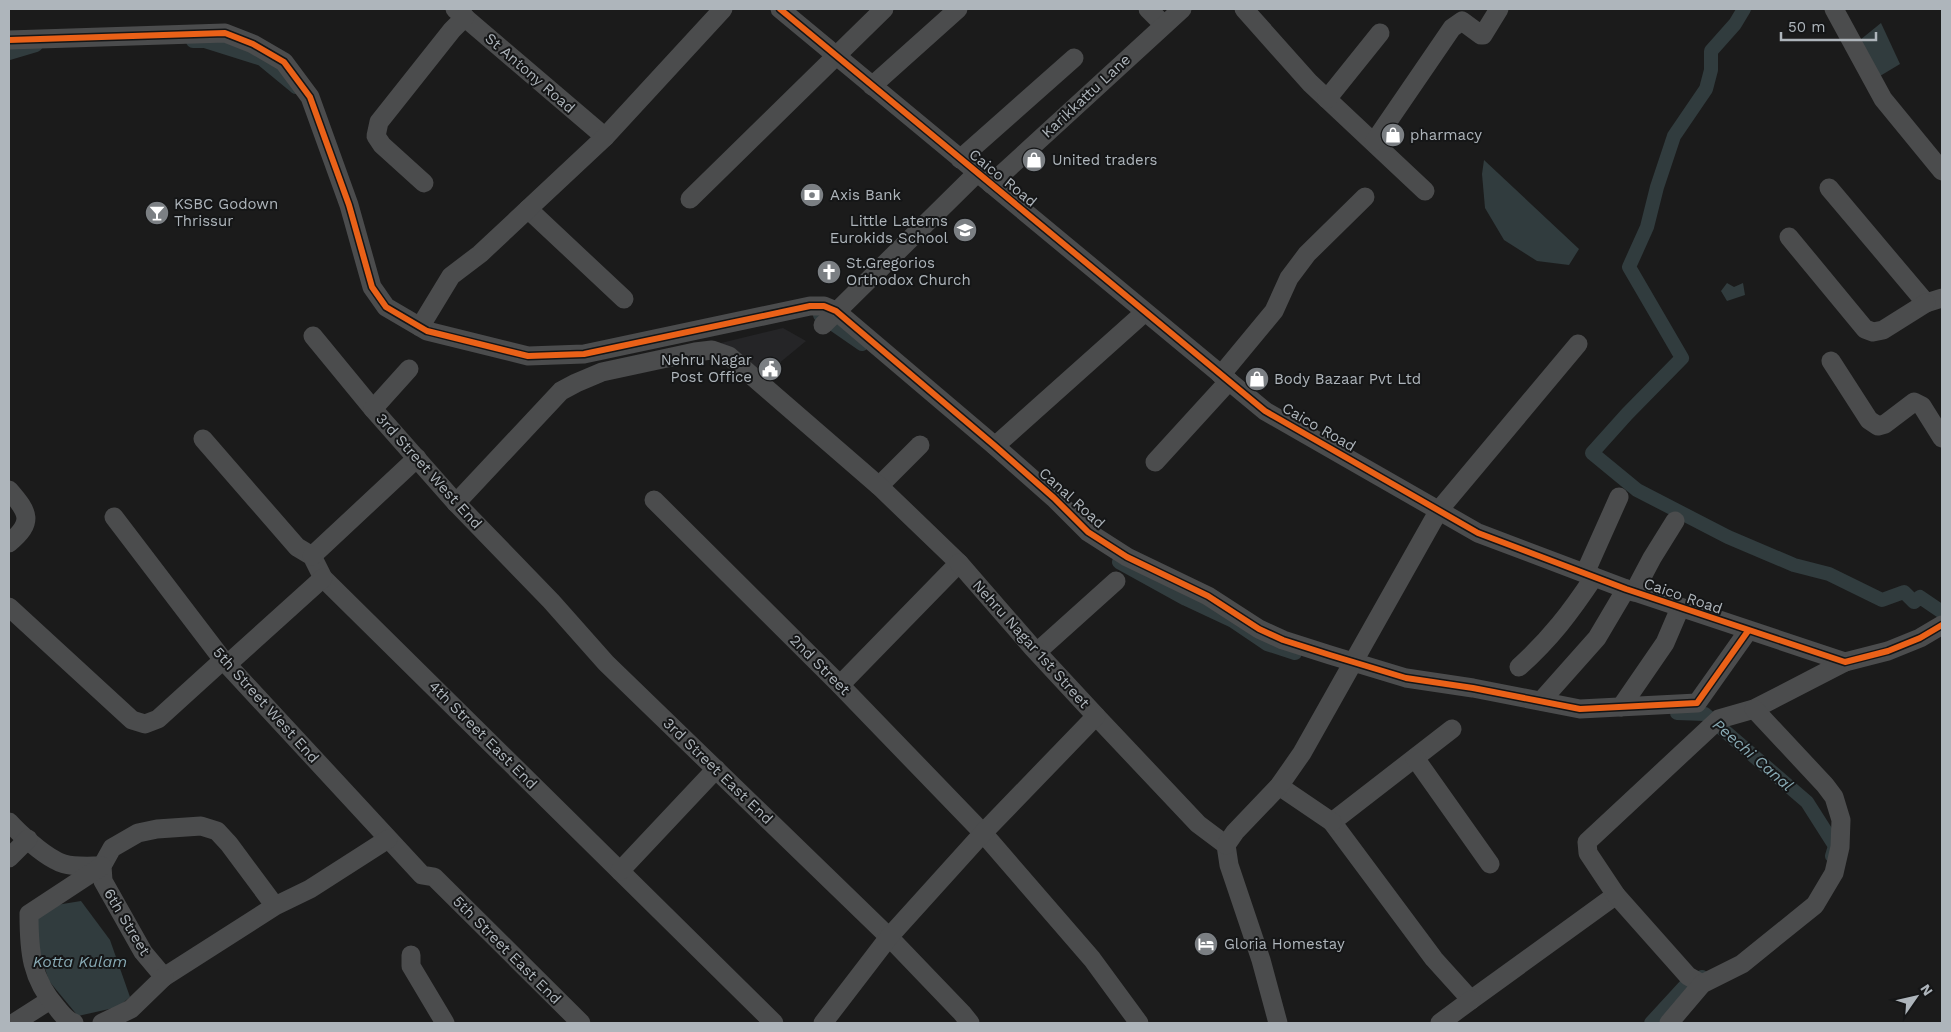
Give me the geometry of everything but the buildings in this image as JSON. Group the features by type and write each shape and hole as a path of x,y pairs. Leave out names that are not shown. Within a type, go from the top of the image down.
{"street":[{"path":"420,327 451,276 480,254 605,137 723,9"},
{"path":"690,199 884,9"},
{"path":"872,86 958,9"},
{"path":"1148,9 1164,25"},
{"name":"Karikkattu Lane","path":"830,317 984,178 1182,9"},
{"path":"1244,9 1310,83 1425,191"},
{"path":"1374,142 1452,28 1462,21 1483,35 1499,9"},
{"path":"1834,9 1868,68 1883,99 1942,171"},
{"name":"Caico Road","path":"784,10 872,86 1265,411 1478,533 1680,608 1845,662"},
{"path":"424,183 382,145 376,136 379,122 452,30 460,13"},
{"name":"St Antony Road","path":"460,13 605,137"},
{"path":"9,40 225,33 253,44 284,62 310,97 349,205 372,286 386,307 427,331 528,356 584,354 810,306 824,306 830,317"},
{"path":"1327,99 1380,33"},
{"path":"960,159 1074,58"},
{"path":"1790,237 1865,328 1873,332 1883,330 1934,300 1829,188"},
{"path":"1155,462 1225,378 1274,311 1289,278 1307,254 1365,197"},
{"path":"528,209 624,299"},
{"path":"996,446 1145,312"},
{"name":"Canal Road","path":"830,317 996,446 1054,498 1078,523 1105,544 1127,557 1208,596 1259,629 1283,640 1348,668 1473,688 1580,709 1697,703"},
{"name":"3rd Street West End","path":"313,336 373,409 456,503 551,601"},
{"path":"1226,846 1235,832 1279,786 1302,752 1438,510 1578,344"},
{"name":"Nehru Nagar 1st Street","path":"456,503 561,391 602,372 712,350 729,356 879,486 959,563 1096,716 983,833 889,937"},
{"path":"1831,361 1874,425 1885,424 1914,402 1922,406 1942,438"},
{"path":"373,409 409,369"},
{"name":"4th Street East End","path":"203,439 296,547 312,556 323,578 774,1023"},
{"path":"879,486 920,445"},
{"path":"312,556 417,458"},
{"path":"9,490 22,504 26,517 23,531 9,543"},
{"path":"1519,667 1546,643 1572,610 1589,575 1619,497"},
{"name":"2nd Street","path":"654,500 840,685 983,833 1092,960 1139,1023"},
{"name":"5th Street West End","path":"114,517 223,660 422,875 434,878"},
{"path":"1541,701 1597,638 1675,521"},
{"path":"840,685 959,563"},
{"path":"9,607 132,720 145,724 158,719 223,660 231,661 323,578"},
{"path":"1037,652 1116,581"},
{"name":"3rd Street East End","path":"551,601 606,662 889,937 970,1023"},
{"path":"1621,707 1665,643 1680,608"},
{"path":"1695,980 1616,895 1588,853 1587,842 1717,722 1754,709 1845,662 1888,652 1920,638 1942,625"},
{"path":"1717,722 1710,708 1697,703 1748,631"},
{"path":"1669,1023 1695,980 1742,964 1815,905 1834,874 1840,848 1841,820 1834,797 1826,785 1754,709"},
{"path":"1096,716 1198,824 1226,846 1230,865 1278,1023"},
{"path":"1332,822 1452,729"},
{"path":"1415,758 1490,864"},
{"path":"620,871 716,769"},
{"path":"1279,786 1332,822 1434,959 1470,1000"},
{"path":"9,822 55,861 77,866 102,866"},
{"path":"74,1023 68,1021 50,1000 34,974 29,938 29,914 102,866 112,848 138,833 157,828 201,826 217,831 229,844 275,906"},
{"path":"9,858 28,839"},
{"path":"102,1023 131,1008 164,977 275,906 310,889 388,839"},
{"name":"6th Street","path":"102,866 103,880 138,944 164,977"},
{"name":"5th Street East End","path":"434,878 571,1019"},
{"path":"1440,1023 1616,895"},
{"path":"823,1023 889,937"},
{"path":"411,955 411,966 445,1023"},
{"path":"14,1023 50,1000"}],"shaded area":[{"path":"783,328 806,341 766,374 771,377 765,388 721,343"}],"water":[{"path":"1881,23 1900,64 1880,76 1860,40"},
{"path":"1484,160 1579,249 1569,265 1537,261 1504,240 1485,208 1482,174"},
{"path":"1727,283 1734,287 1743,283 1745,295 1727,301 1721,291"},
{"name":"Kotta Kulam","path":"81,901 110,940 130,997 118,1007 78,1016 49,981 36,940 38,908"}],"waterway":[{"path":"1744,9 1735,24 1711,51 1711,70 1706,89 1674,136 1657,187 1647,227 1629,267 1682,358 1592,453 1637,490 1728,537 1794,565 1829,574 1882,600 1904,592 1914,602 1920,597 1942,612"},
{"name":"Peechi Canal","path":"193,41 205,41 262,59 296,87"},
{"name":"Peechi Canal","path":"9,53 36,45"},
{"name":"Peechi Canal","path":"820,315 862,344"},
{"name":"Peechi Canal","path":"1119,562 1186,599 1233,621 1267,644 1295,653"},
{"name":"Peechi Canal","path":"1677,713 1705,714 1807,802 1835,846 1832,856"},
{"name":"Peechi Canal","path":"1651,1023 1685,986 1702,977"}],"cycle path":[{"path":"780,9 1265,411 1478,533 1626,589 1845,662 1888,651 1920,638 1942,625"},
{"path":"9,40 225,33 253,44 284,62 310,97 349,205 372,287 386,307 427,331 528,356 584,354 810,306 824,306 836,311 995,446 1054,498 1088,532 1127,557 1208,596 1259,629 1283,640 1406,678 1473,688 1580,709 1697,703 1748,631"}],"place":[{"name":"pharmacy","path":"1393,135"},
{"name":"United traders","path":"1034,160"},
{"name":"Axis Bank","path":"812,195"},
{"name":"KSBC Godown Thrissur","path":"157,213"},
{"name":"Little Laterns Eurokids School","path":"965,230"},
{"name":"St.Gregorios Orthodox Church","path":"829,272"},
{"name":"Nehru Nagar Post Office","path":"770,369"},
{"name":"Body Bazaar Pvt Ltd","path":"1257,379"},
{"name":"Gloria Homestay","path":"1206,944"}]}
